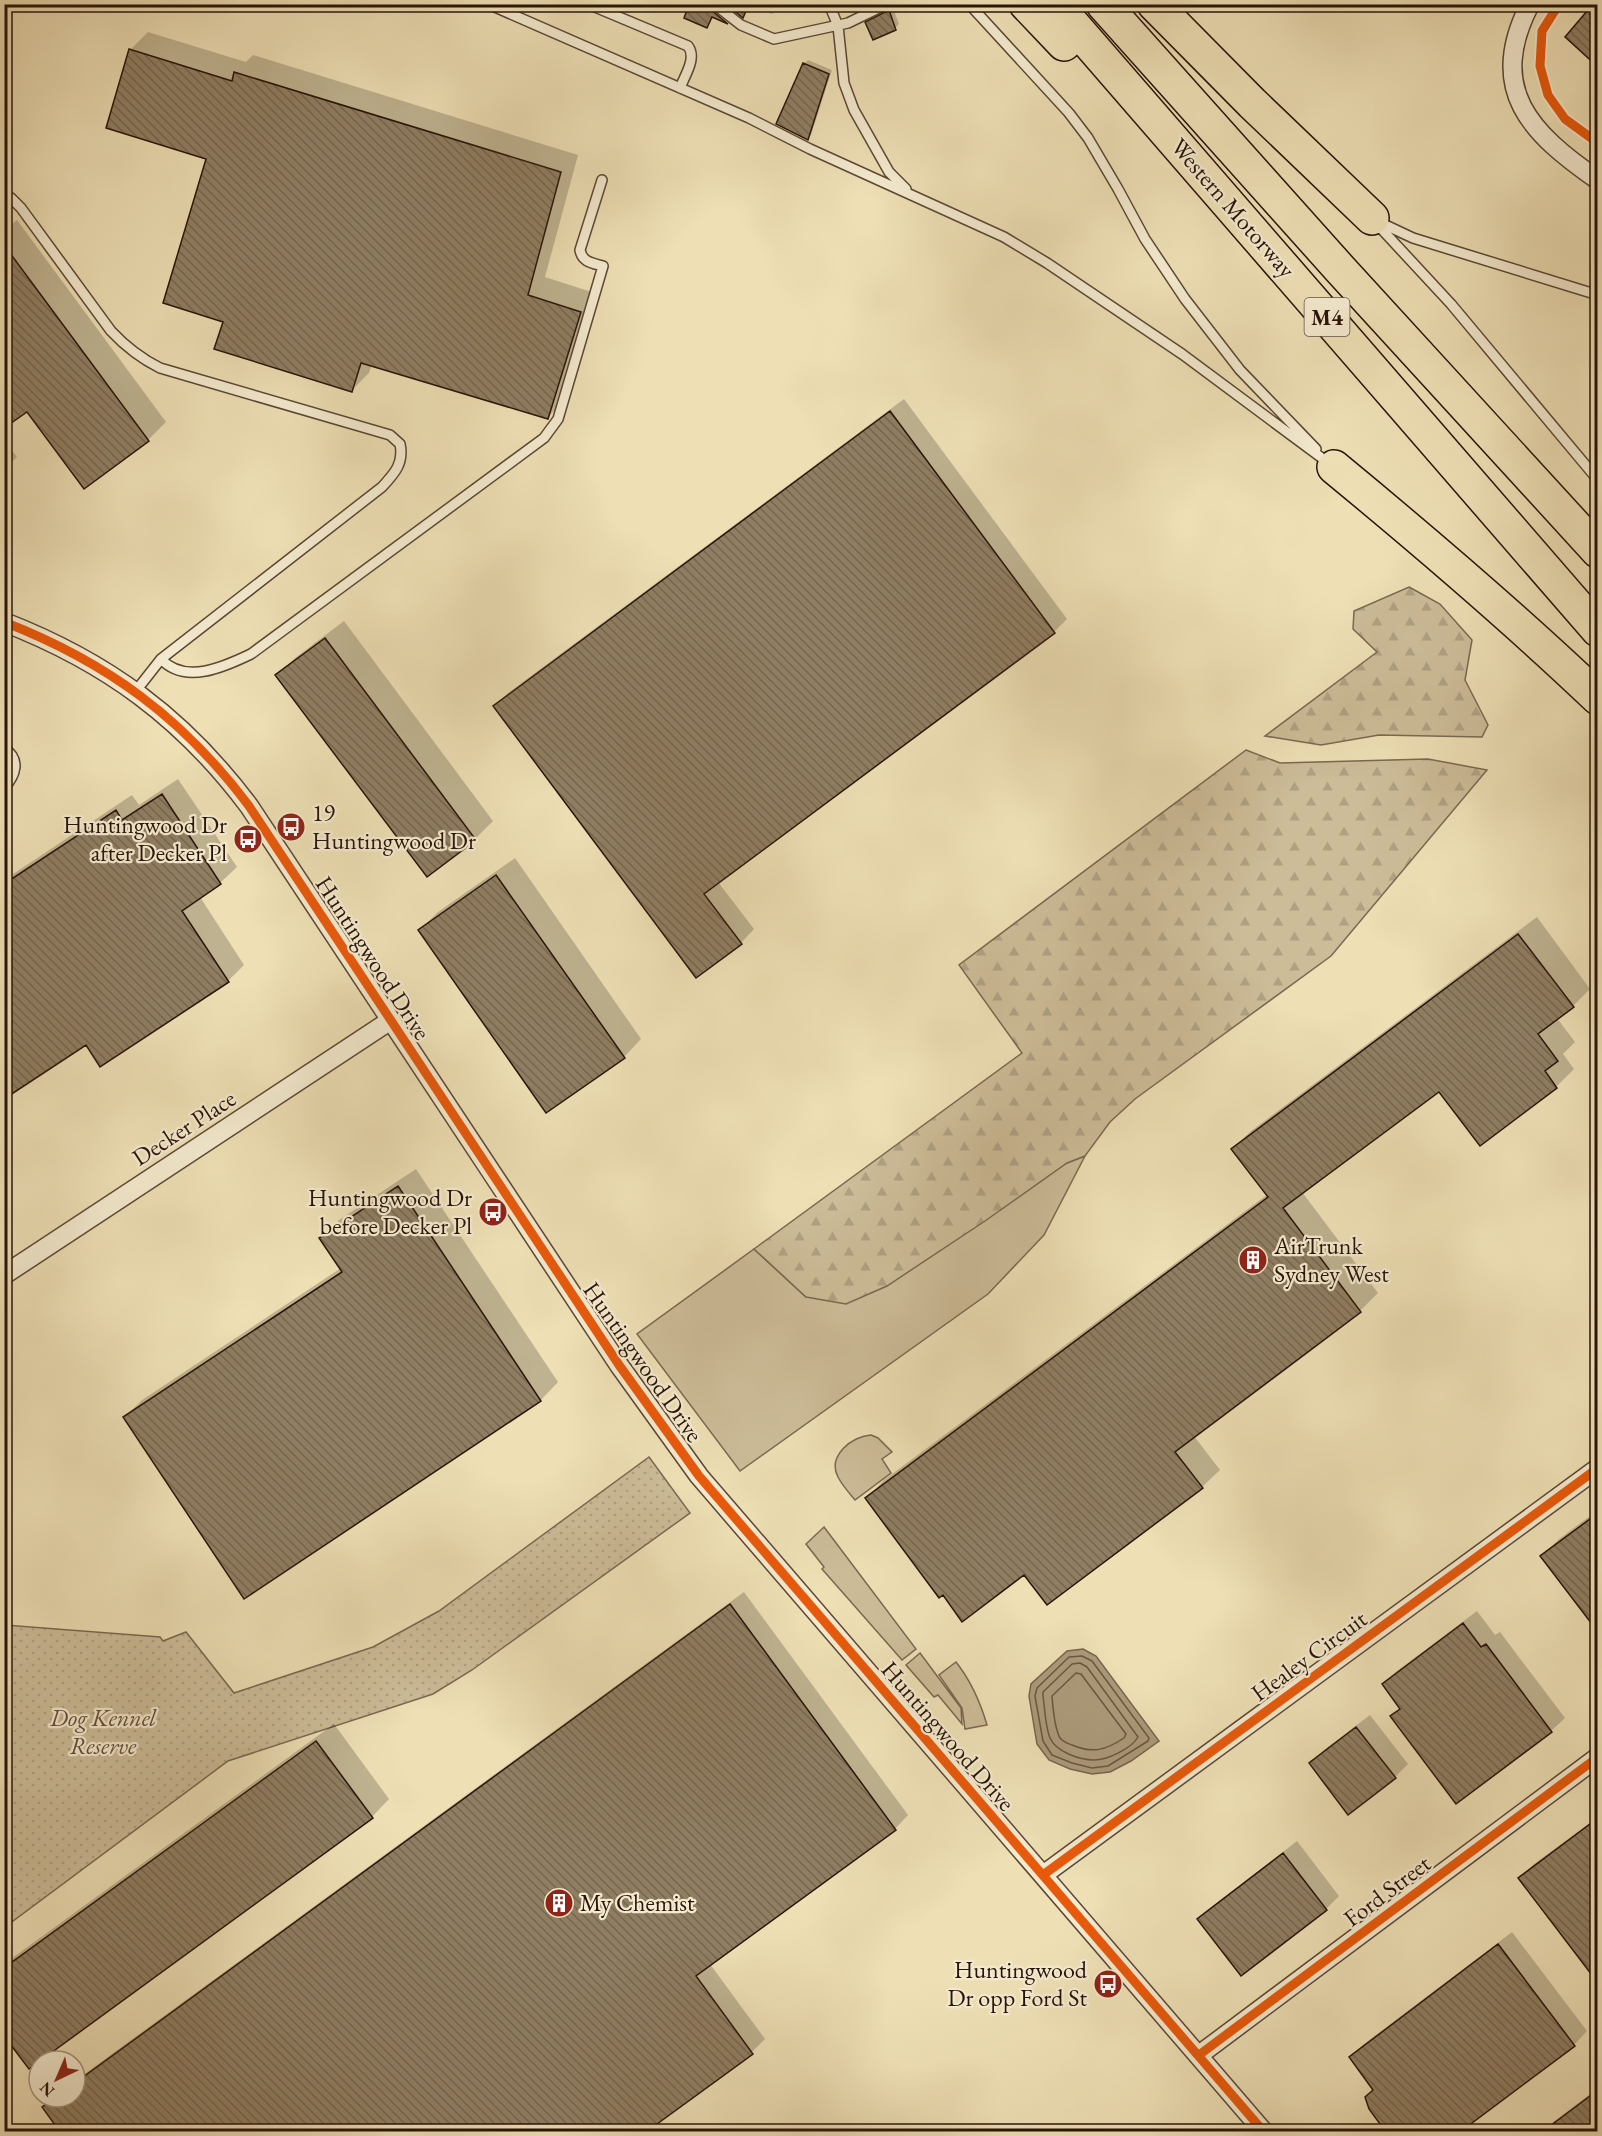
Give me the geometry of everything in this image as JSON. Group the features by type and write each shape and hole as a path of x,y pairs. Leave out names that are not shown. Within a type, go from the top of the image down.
{"highway":[{"path":"1026,4 1099,82 1203,174"},
{"name":"Western Motorway","path":"1055,4 1598,630"},
{"name":"Western Motorway","path":"1103,4 1340,269 1598,551"},
{"path":"1154,4 1252,103 1372,218"},
{"path":"1334,468 1449,563 1598,698"}],"street":[{"path":"1530,4 1515,38 1512,60 1512,79 1518,102 1528,119 1543,136 1577,166 1598,180"},
{"name":"Huntingwood Drive","path":"4,621 74,653 135,692 176,723 226,776 249,806 612,1355 699,1476 1264,2132"},
{"name":"Decker Place","path":"4,1275 391,1020"},
{"name":"Healey Circuit","path":"1043,1875 1598,1468"},
{"name":"Ford Street","path":"1199,2055 1598,1757"}],"lane":[{"path":"488,4 680,88 1004,237 1047,263 1182,354 1334,468"},
{"path":"588,4 688,46 692,51 692,57 680,88"},
{"path":"714,4 741,25 774,39 838,26 887,4"},
{"path":"829,4 838,26 844,83 854,110 889,172 909,193"},
{"path":"969,4 1069,113 1088,138 1145,239 1223,350 1334,468"},
{"path":"161,659 178,671 190,673 228,666 251,654 544,438 558,418 603,266 586,261 581,256 580,250 602,180"},
{"path":"4,195 11,198 21,208 111,331 127,348 140,357 160,368 390,435 400,444 403,456 397,471 382,487 161,659 135,692"},
{"path":"1372,218 1413,238 1598,295"},
{"path":"1372,218 1450,304 1598,480"},
{"path":"4,748 15,759 13,776 4,788"}],"green space":[{"path":"1409,587 1440,604 1472,640 1465,680 1488,725 1482,737 1379,735 1321,745 1265,736 1377,652 1353,629 1354,611"},
{"path":"1246,750 1280,763 1428,759 1487,770 1331,956 1135,1099 1110,1122 1085,1156 1067,1163 887,1286 846,1304 806,1297 754,1249 1022,1053 959,965"},
{"path":"1085,1156 1044,1235 988,1294 740,1471 637,1334 754,1249 806,1297 1067,1163"},
{"path":"871,1435 878,1438 892,1452 882,1459 891,1473 855,1500 838,1477 835,1469 836,1462 843,1448 849,1443"},
{"name":"Dog Kennel Reserve","path":"649,1457 690,1513 472,1670 433,1694 228,1761 5,1927 5,1625 160,1637 163,1641 186,1632 234,1693 373,1647 439,1611"},
{"path":"824,1527 916,1649 902,1660 822,1569 824,1567 806,1544"},
{"path":"920,1653 961,1708 962,1724 938,1695 934,1697 906,1665"},
{"path":"956,1662 975,1692 987,1725 965,1729 962,1708 939,1675"}],"water":[{"path":"1083,1649 1096,1656 1159,1741 1131,1761 1110,1772 1092,1774 1070,1769 1049,1760 1037,1744 1029,1696 1031,1684 1067,1651"}],"building":[{"path":"683,4 707,4 728,24 712,17 707,28 684,18 688,7"},
{"path":"726,4 749,4 743,18"},
{"path":"1593,4 1598,4 1598,67 1565,37"},
{"path":"889,10 896,30 873,40 865,22"},
{"path":"129,49 232,81 234,72 561,172 528,295 581,312 548,419 361,363 352,392 214,349 223,322 163,303 206,159 106,128"},
{"path":"803,63 829,74 808,140 776,124"},
{"path":"4,245 149,441 84,489 27,412 4,428"},
{"path":"890,411 1055,633 704,894 742,944 696,978 493,706"},
{"path":"325,638 476,840 427,877 275,675"},
{"path":"162,794 221,884 182,911 229,982 100,1067 86,1045 4,1099 4,884 116,810 122,820"},
{"path":"496,875 625,1058 546,1113 418,930"},
{"name":"AirTrunk Sydney West","path":"1518,934 1574,1007 1538,1034 1558,1061 1545,1071 1557,1088 1480,1146 1439,1092 1283,1208 1361,1312 1175,1452 1203,1488 1047,1605 1024,1575 962,1622 943,1595 939,1598 865,1498 1268,1197 1231,1149"},
{"path":"398,1186 541,1401 244,1599 123,1417 342,1272 319,1238"},
{"path":"1598,1513 1598,1632 1540,1556"},
{"name":"My Chemist","path":"730,1604 896,1830 696,1976 753,2054 646,2132 60,2132 43,2109 87,2109 87,2074"},
{"path":"1463,1623 1481,1647 1486,1644 1552,1732 1456,1804 1390,1716 1400,1709 1382,1684"},
{"path":"1356,1727 1396,1778 1348,1815 1309,1763"},
{"path":"316,1741 373,1818 56,2049 27,2049 27,2066 4,2036 4,1968"},
{"path":"1598,1818 1598,1983 1518,1878"},
{"path":"1283,1853 1327,1910 1241,1976 1197,1919"},
{"path":"1498,1944 1575,2046 1460,2132 1389,2132 1369,2109 1365,2097 1373,2090 1349,2057"},
{"path":"1598,2090 1598,2132 1542,2132"}],"cycle path":[{"path":"1559,4 1542,31 1540,66 1548,95 1565,119 1598,143"},
{"path":"4,622 76,655 140,696 170,720 224,774 249,806 619,1365 699,1476 1264,2132"},
{"path":"1043,1875 1598,1468"},
{"path":"1199,2055 1598,1757"}],"place":[{"name":"19 Huntingwood Dr","path":"291,827"},
{"name":"Huntingwood Dr after Decker Pl","path":"248,839"},
{"name":"Huntingwood Dr before Decker Pl","path":"493,1212"},
{"name":"AirTrunk Sydney West","path":"1253,1260"},
{"name":"My Chemist","path":"559,1903"},
{"name":"Huntingwood Dr opp Ford St","path":"1108,1984"}]}
